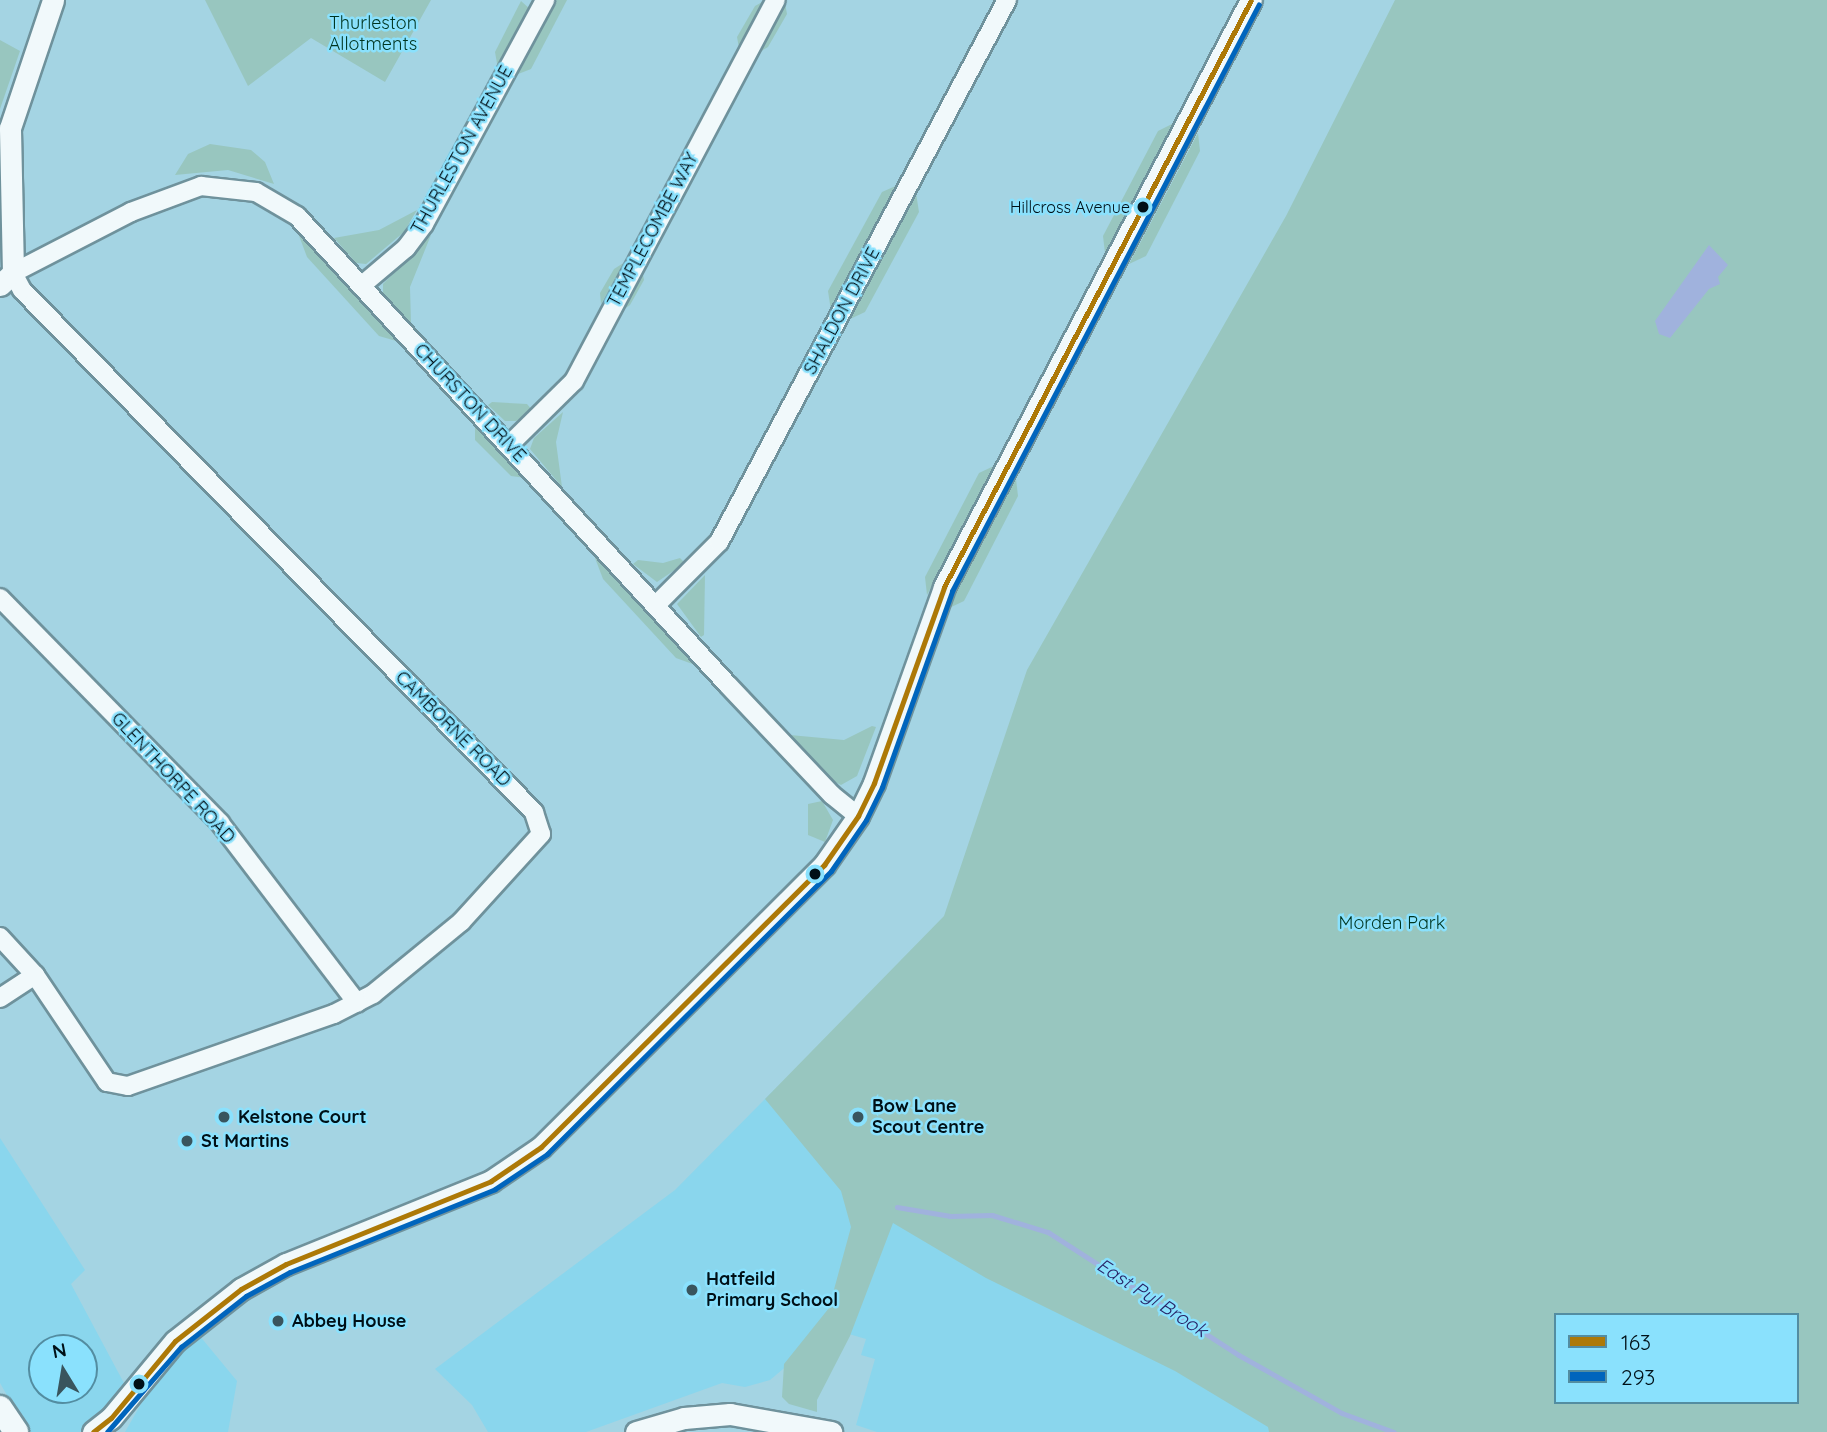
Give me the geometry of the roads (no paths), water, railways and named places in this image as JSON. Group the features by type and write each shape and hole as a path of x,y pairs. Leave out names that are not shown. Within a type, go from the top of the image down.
{"main road":[{"path":"0,1408 16,1432"}],"street":[{"path":"7,279 10,128 53,0"},
{"name":"THURLESTON AVENUE","path":"361,286 406,248 424,224 545,0"},
{"name":"TEMPLECOMBE WAY","path":"509,445 574,381 776,0"},
{"name":"SHALDON DRIVE","path":"656,605 719,542 1007,0"},
{"path":"93,1432 109,1425 175,1341 241,1289 286,1264 491,1181 541,1147 788,905 858,817 944,587 1251,0"},
{"name":"CHURSTON DRIVE","path":"7,279 180,190 219,186 256,192 286,206 832,795 858,817"},
{"name":"CAMBORNE ROAD","path":"7,279 539,818 541,834 535,845 461,922 357,1003 128,1086 107,1082 35,975"},
{"name":"GLENTHORPE ROAD","path":"0,598 220,823 357,1003"},
{"path":"0,937 35,975 0,998"},
{"path":"636,1432 709,1415 744,1424 831,1432"}],"waterway":[{"name":"East Pyl Brook","path":"897,1207 950,1216 992,1215 1048,1232 1239,1355 1342,1413 1394,1432"}],"place":[{"name":"Hillcross Avenue","path":"1143,207"},
{"name":"Kelstone Court","path":"224,1117"},
{"name":"Bow Lane Scout Centre","path":"858,1117"},
{"name":"St Martins","path":"187,1141"},
{"name":"Hatfeild Primary School","path":"692,1290"},
{"name":"Abbey House","path":"278,1321"}],"park label":[{"name":"Thurleston Allotments","path":"373,34"},
{"name":"Morden Park","path":"1392,923"}]}
